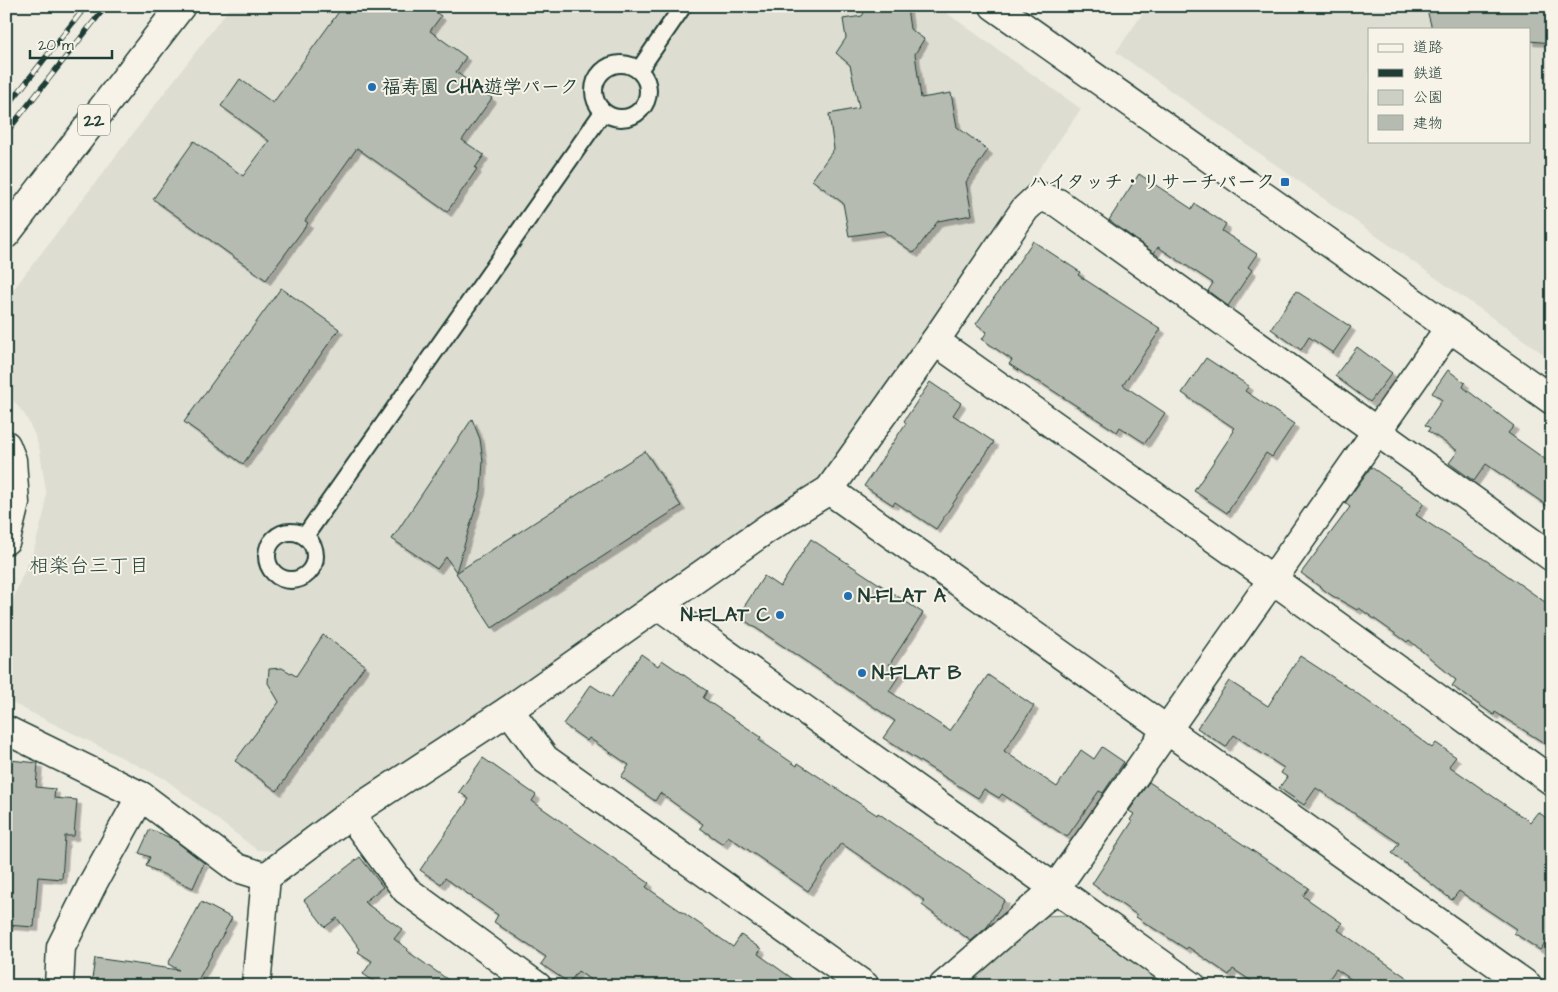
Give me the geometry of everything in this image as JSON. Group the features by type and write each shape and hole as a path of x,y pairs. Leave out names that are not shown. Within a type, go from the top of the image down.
{"street":[{"name":"22","path":"6,234 181,6"},
{"path":"994,6 1552,400"},
{"path":"256,986 266,877 350,814 509,710 768,528 829,490 935,341 1025,209 1039,196 1058,203 1552,557"},
{"path":"943,986 1054,889 1450,327"},
{"path":"935,341 1552,780"},
{"path":"6,445 12,460 15,503 6,540"},
{"path":"829,490 1528,986"},
{"path":"658,605 1192,986"},
{"path":"509,710 545,759 865,986"},
{"path":"6,730 141,796 237,868 266,877"},
{"path":"60,986 62,948 94,881 141,796"},
{"path":"350,814 406,890 537,986"}],"lane":[{"path":"639,70 683,6"},
{"path":"619,64 630,65 639,70 646,78 649,88 644,107 636,115 625,119 613,118 603,112 596,104 593,94 595,83 600,73 608,66 619,64"},
{"path":"305,536 603,112"}],"shaded area":[{"path":"231,6 937,6 1081,109 821,482 275,851 257,850 165,779 6,700 6,615 35,546 45,509 46,492 40,451 33,431 25,415 6,392 6,299"},
{"path":"1148,6 1552,6 1552,360 1116,52"}],"green space":[{"path":"1070,915 1171,986 965,986 1041,916"}],"building":[{"path":"343,6 427,6 441,16 430,31 466,57 456,72 492,98 462,140 484,155 475,168 477,169 447,212 357,148 305,221 308,223 266,280 153,199 194,141 243,176 269,141 221,106 240,79 273,103"},
{"path":"868,6 879,6 885,11 907,8 910,29 924,39 915,54 921,98 951,93 957,127 988,150 966,182 972,215 938,221 914,253 883,231 849,236 843,203 812,180 834,149 829,114 859,108 850,65 836,53 846,38 843,19 862,16"},
{"path":"1426,6 1552,6 1552,43 1530,41 1530,28 1432,28"},
{"path":"1139,174 1192,209 1195,204 1226,224 1222,231 1257,254 1248,267 1252,270 1228,306 1208,291 1213,283 1158,247 1154,253 1109,220"},
{"path":"1033,241 1080,272 1078,275 1161,329 1123,385 1165,413 1145,443 1120,427 1117,432 1037,382 1009,364 1012,360 982,339 987,332 976,324"},
{"path":"281,288 339,329 243,464 184,422"},
{"path":"1296,291 1351,327 1333,353 1309,337 1301,350 1271,329"},
{"path":"1357,347 1392,373 1370,402 1335,376"},
{"path":"1206,358 1249,386 1245,391 1294,424 1272,457 1266,453 1227,513 1194,491 1234,431 1232,430 1234,428 1182,393"},
{"path":"1448,370 1465,383 1463,387 1514,426 1508,433 1552,464 1552,509 1486,464 1474,481 1449,463 1458,451 1428,431 1430,428 1425,425 1442,400 1432,393"},
{"path":"930,382 961,403 953,415 994,442 936,529 895,502 893,505 864,486 906,423 904,421"},
{"path":"472,419 480,439 483,461 481,490 456,572 446,557 437,569 392,539"},
{"path":"645,451 681,506 492,628 456,573"},
{"path":"1371,467 1424,503 1416,515 1487,561 1552,607 1552,748 1495,712 1494,715 1452,686 1456,680 1409,640 1407,642 1359,608 1357,610 1331,595 1301,573 1350,507 1345,503"},
{"path":"811,539 923,613 889,665 901,673 889,691 950,731 988,675 1034,706 1004,751 1057,787 1081,750 1094,759 1102,747 1124,762 1103,793 1099,791 1067,837 1002,794 999,798 984,789 978,798 883,738 895,721 738,616 764,576 780,587"},
{"path":"323,635 365,665 277,791 235,761 279,702 268,683 269,669 282,668 296,676"},
{"path":"641,654 658,666 662,660 707,691 703,698 761,737 759,740 797,766 798,763 877,815 878,813 1005,900 987,927 971,941 922,905 925,901 841,843 808,891 728,836 723,844 700,828 703,824 660,793 655,801 621,777 629,765 589,738 587,741 563,724 591,685 611,698"},
{"path":"1300,656 1351,689 1432,748 1436,743 1456,757 1449,766 1530,822 1538,812 1552,822 1552,933 1540,950 1514,933 1516,929 1459,891 1452,900 1392,853 1399,843 1316,788 1304,805 1279,788 1287,777 1281,773 1284,768 1234,735 1226,747 1197,728 1229,681 1268,706"},
{"path":"483,758 536,795 532,801 649,883 646,887 733,947 741,935 761,949 758,954 803,986 599,986 578,971 569,983 541,964 546,957 494,922 498,915 445,878 441,884 420,870 469,799 459,792"},
{"path":"10,760 38,763 36,787 55,789 54,798 77,800 74,836 65,836 62,879 38,877 34,927 6,925 6,807"},
{"path":"1149,782 1309,888 1303,896 1342,923 1338,930 1419,986 1361,986 1336,969 1324,986 1259,986 1233,969 1229,975 1188,947 1186,949 1136,917 1137,915 1092,884 1132,822 1130,820 1134,814 1129,811"},
{"path":"150,829 173,839 204,863 193,888 146,866 150,857 139,853"},
{"path":"360,857 383,887 364,902 402,929 394,939 408,949 407,951 457,986 381,986 363,974 372,961 358,952 360,949 337,918 325,927 304,900"},
{"path":"201,902 232,918 198,980 196,979 195,986 91,986 95,958 179,970 168,964"}],"railway":[{"path":"6,108 86,6"},
{"path":"6,133 106,6"}],"place":[{"name":"福寿園 CHA遊学パーク","path":"372,87"},
{"name":"ハイタッチ・リサーチパーク","path":"1285,182"},
{"name":"N-FLAT A","path":"848,596"},
{"name":"N-FLAT C","path":"780,615"},
{"name":"N-FLAT B","path":"862,673"}],"district":[{"name":"相楽台三丁目","path":"89,566"}]}
